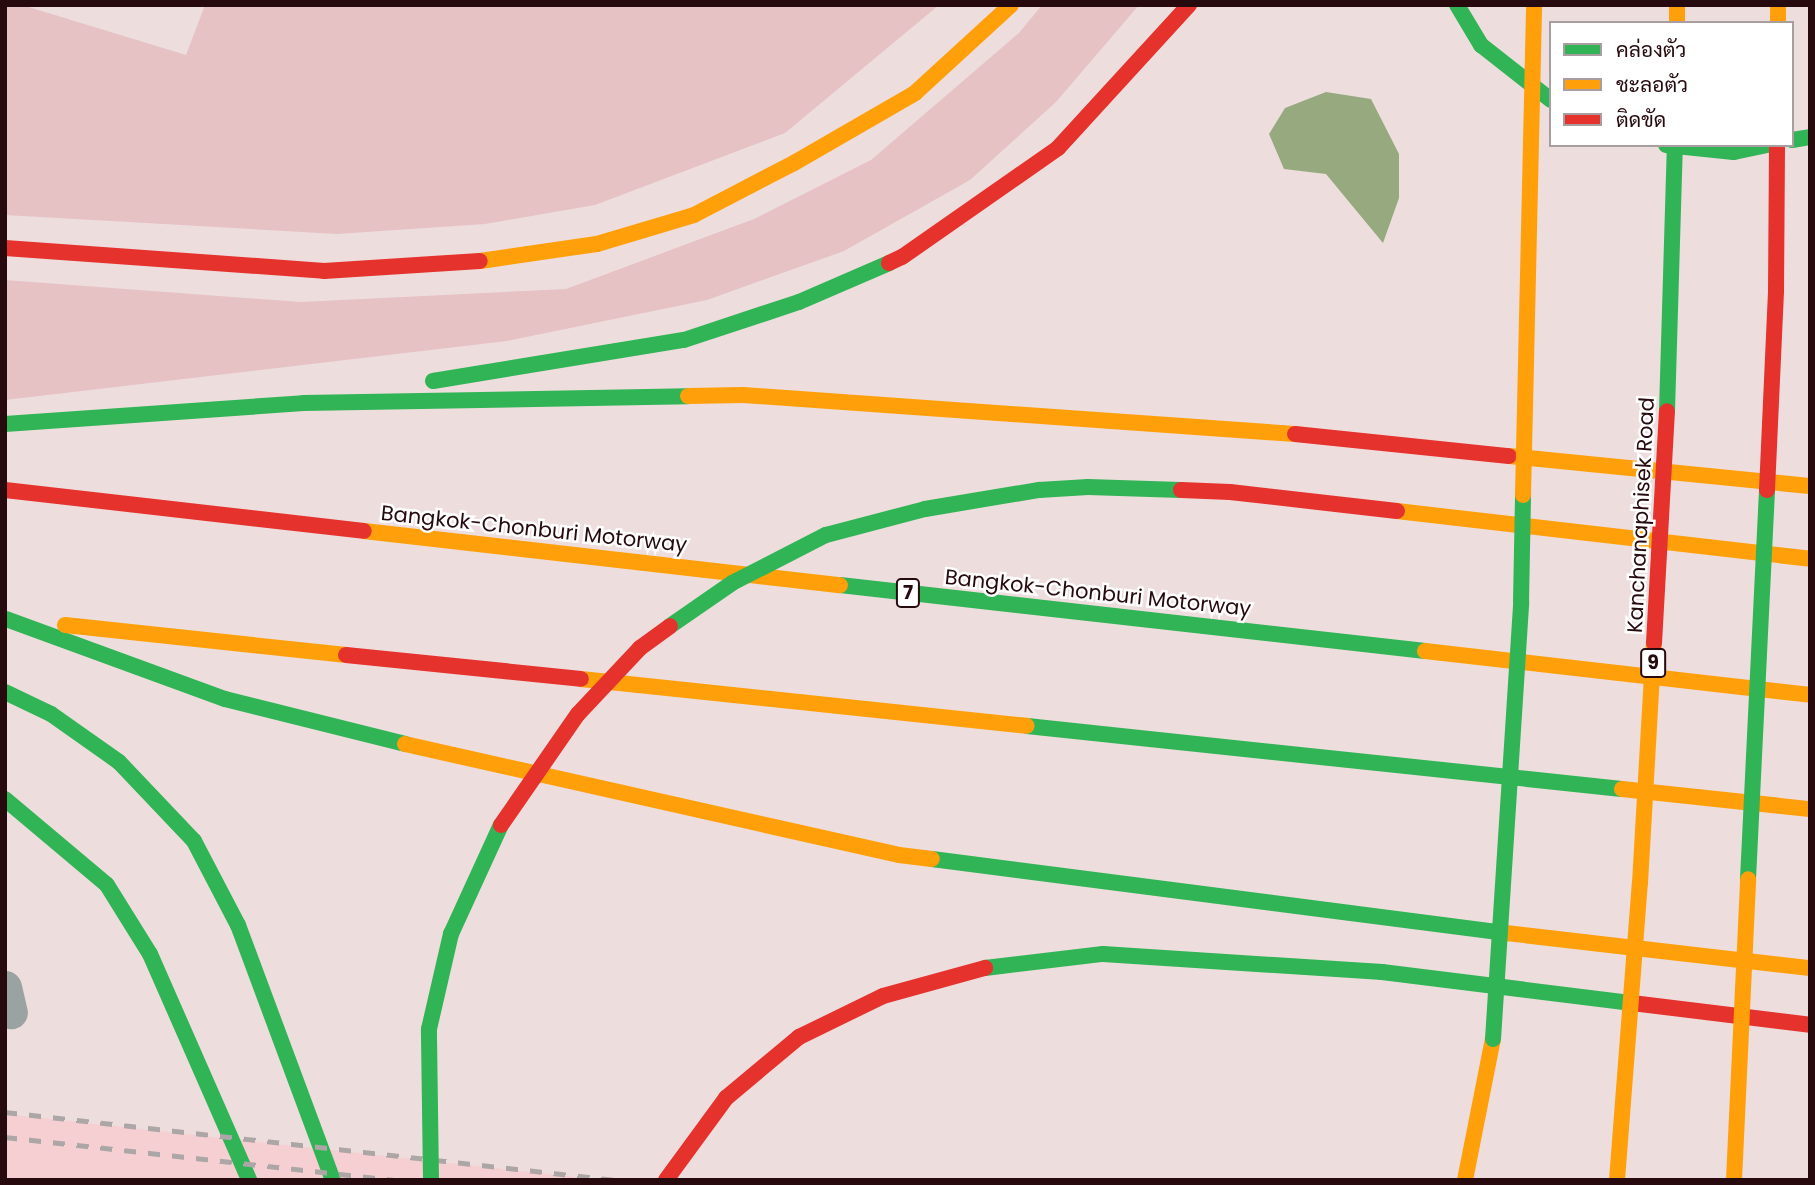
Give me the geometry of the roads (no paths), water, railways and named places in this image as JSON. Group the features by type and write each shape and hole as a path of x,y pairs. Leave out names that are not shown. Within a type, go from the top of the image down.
{"main road":[{"path":"5,248 324,271 490,260 597,244 694,215 794,163 915,93 1011,5"},
{"path":"303,402 684,340 799,302 902,257 1058,148 1189,5"},
{"path":"1457,5 1481,45 1549,98"},
{"path":"1489,1141 1521,602 1534,5"},
{"name":"Kanchanaphisek Road","path":"1617,1180 1640,883 1672,330 1675,147"},
{"path":"1685,147 1734,152 1758,147"},
{"path":"1734,1180 1776,291 1777,147"},
{"path":"5,424 303,402 743,395 1211,426 1810,486"},
{"path":"431,1180 429,1029 451,934 499,828 578,713 640,649 732,583 826,536 925,509 1039,490 1088,487 1230,492 1810,559"},
{"name":"Bangkok-Chonburi Motorway","path":"5,490 1810,695"},
{"path":"6,618 1810,810"},
{"path":"6,618 225,699 453,757 899,855 1713,959 1810,968"},
{"path":"5,692 51,713 119,762 194,841 238,925 333,1180"},
{"path":"5,799 107,885 150,954 249,1180"},
{"path":"666,1180 726,1098 799,1037 883,996 991,966 1103,954 1382,972 1810,1025"},
{"path":"1465,1180 1493,1039"}],"railway":[{"path":"5,1112 615,1180"},
{"path":"5,1137 397,1180"}]}
